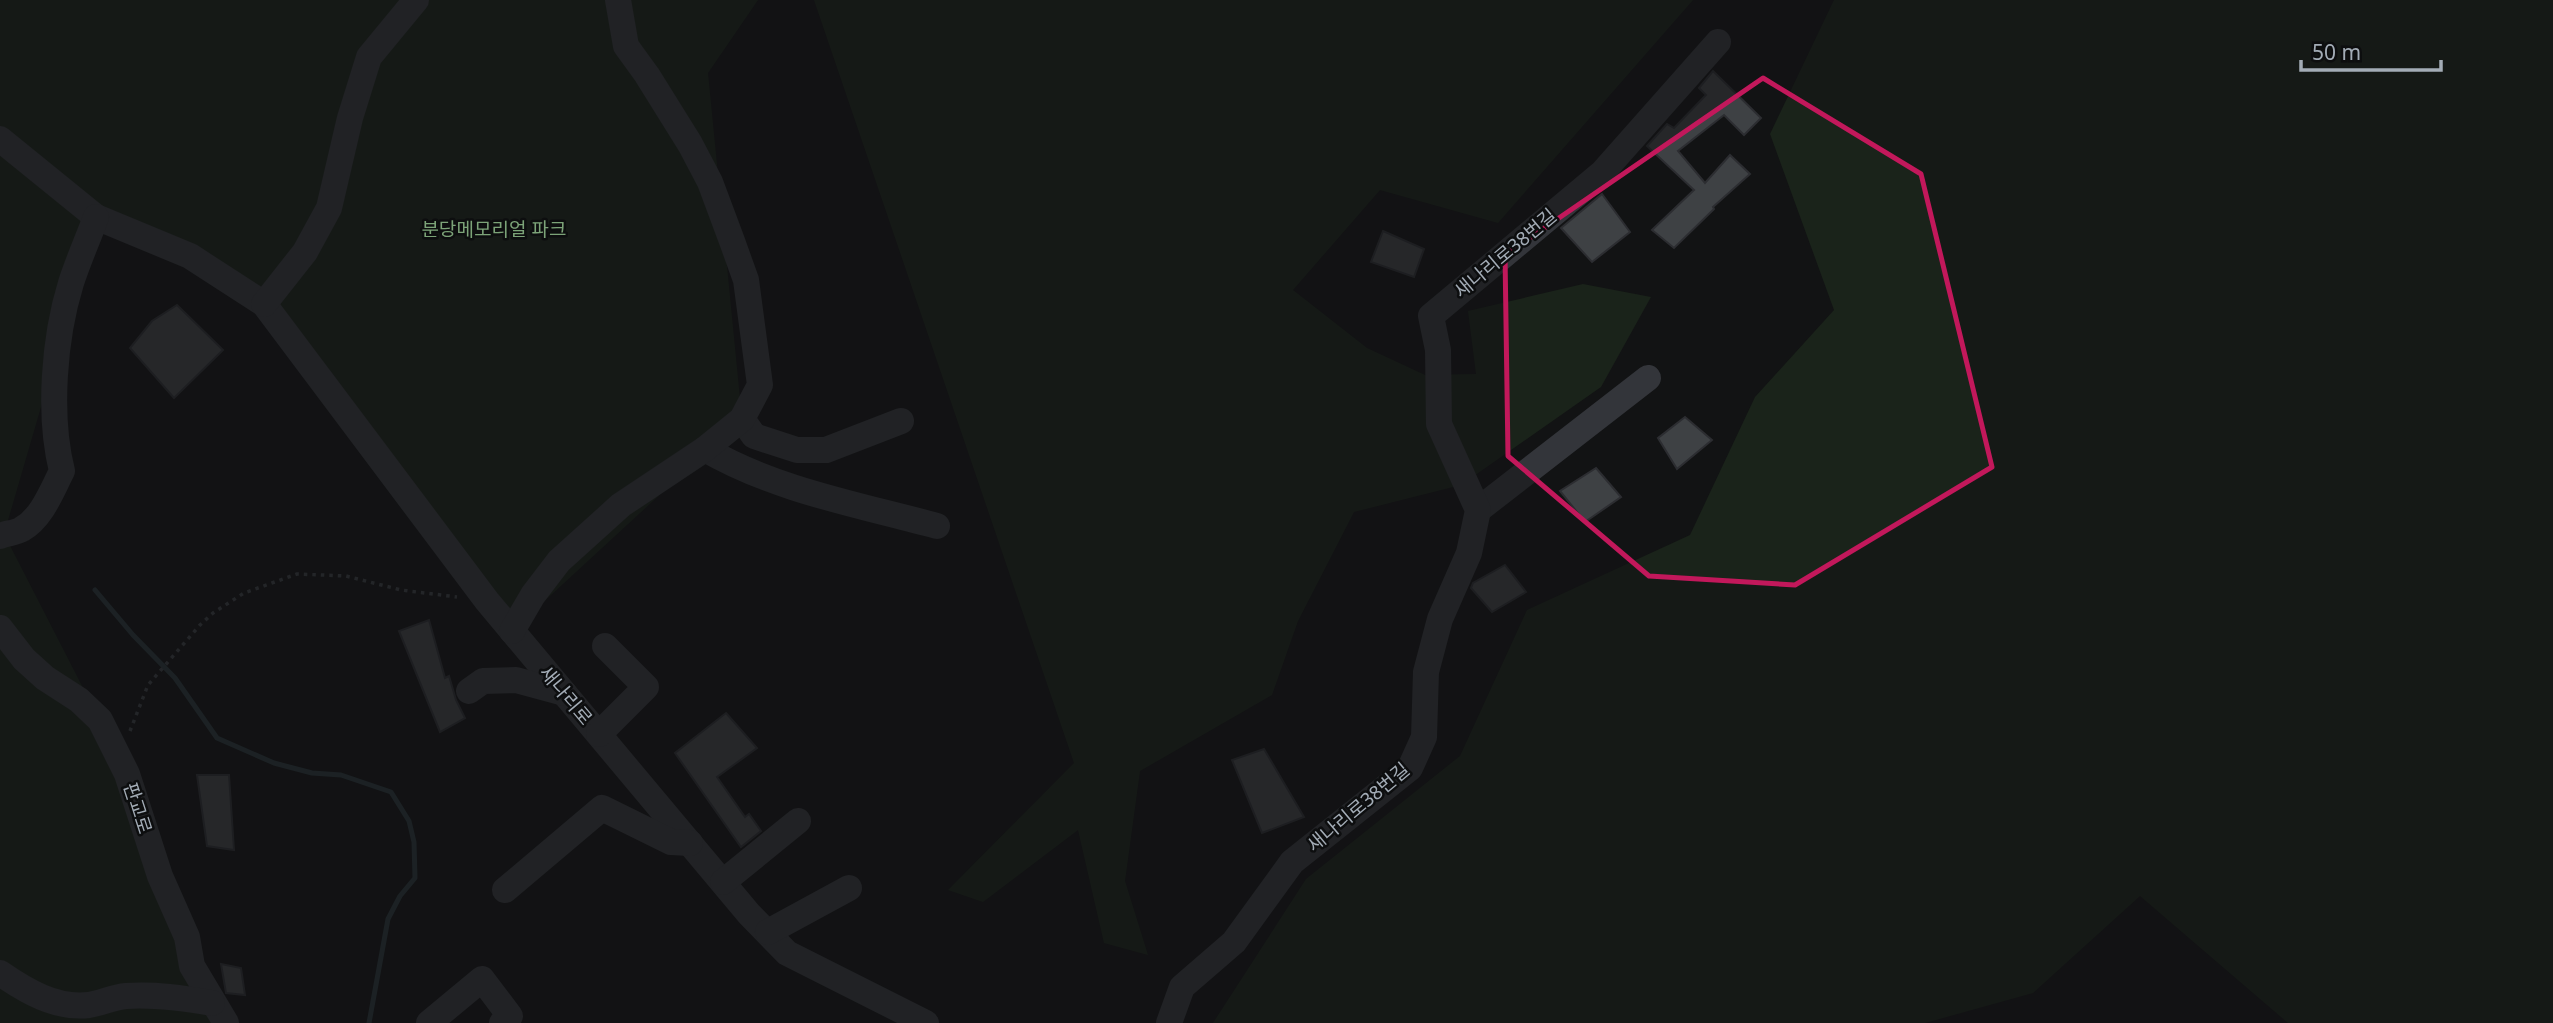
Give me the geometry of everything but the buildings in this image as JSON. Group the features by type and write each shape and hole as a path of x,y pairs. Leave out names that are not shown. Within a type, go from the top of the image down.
{"street":[{"path":"0,139 96,217 190,256 264,304 305,252 329,208 350,118 369,57 416,0"},
{"path":"512,631 533,594 559,561 621,505 705,449 742,419 760,385 746,280 710,182 660,95 626,46 618,0"},
{"name":"새나리로38번길","path":"1169,1023 1182,987 1234,942 1292,862 1410,768 1424,737 1426,672 1440,619 1469,553 1478,510 1439,424 1438,350 1430,316 1602,173 1718,42"},
{"path":"2,535 20,531 30,523 45,504 62,471 57,452 54,408 62,321 71,284 96,217"},
{"name":"새나리로","path":"264,304 487,601 723,882 787,953 926,1023"},
{"path":"1478,510 1648,378"},
{"path":"742,419 754,436 797,450 826,450 901,421"},
{"path":"705,449 725,461 777,482 937,526"},
{"name":"판교로","path":"0,628 24,659 45,678 79,700 100,720 119,758 160,876 187,937 192,966 219,1013"},
{"path":"599,734 646,687 605,646"},
{"path":"470,691 482,681 516,680 564,693"},
{"path":"505,890 602,808 671,842 690,843"},
{"path":"723,882 798,821"},
{"path":"768,932 849,888"},
{"path":"0,973 43,998 68,1006 90,1005 124,996 169,996 219,1013"},
{"path":"429,1023 482,979 510,1016 502,1023"}],"path":[{"path":"119,758 148,684 182,643 213,613 244,593 297,574 346,576 401,590 487,601"}],"highlighted area":[{"path":"1763,78 1921,174 1992,467 1795,585 1649,576 1508,456 1505,255"}],"green space":[{"name":"분당메모리얼 파크","path":"0,0 758,0 708,73 742,419 512,631 264,304 96,218 4,534 119,758 212,1003 231,1023 0,1023"},
{"path":"814,0 1693,0 1498,223 1380,190 1293,290 1367,348 1425,375 1476,374 1468,311 1583,284 1651,297 1601,387 1461,485 1354,512 1298,621 1272,695 1140,771 1125,881 1148,955 1104,943 1078,830 983,902 948,890 1074,763"},
{"path":"1834,0 2553,0 2553,1023 2288,1023 2140,896 2033,993 1925,1023 1213,1023 1306,879 1460,756 1527,610 1690,535 1755,397 1834,310 1770,134"}],"waterway":[{"path":"95,590 133,635 175,678 217,738 274,763 312,773 341,775 391,792 409,821 414,842 415,878 400,896 388,919 369,1023"}]}
